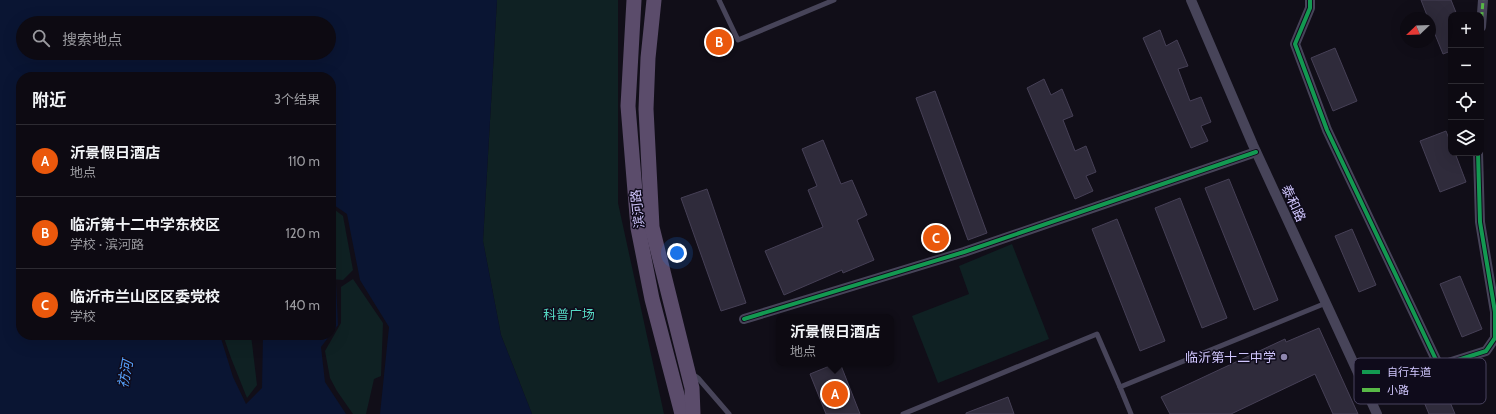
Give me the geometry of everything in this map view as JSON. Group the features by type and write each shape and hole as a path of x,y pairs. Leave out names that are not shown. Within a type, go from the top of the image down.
{"main road":[{"name":"滨河路","path":"634,0 628,106 638,228 652,299 682,414"},
{"name":"滨河路","path":"654,0 648,58 646,109 652,227 692,388 693,414"},
{"path":"692,388 700,414"}],"street":[{"name":"泰和路","path":"1191,0 1256,152 1354,364"},
{"path":"1310,0 1310,8 1295,44 1327,130 1435,358"},
{"path":"1482,12 1483,0"},
{"path":"744,319 964,252 1256,152"},
{"path":"1466,358 1486,352 1495,338 1495,312 1480,222 1478,156"},
{"name":"泰和路","path":"1372,404 1377,414"}],"lane":[{"path":"719,0 738,40 834,0"},
{"path":"1120,387 1326,303"},
{"path":"903,414 1096,334 1131,414"},
{"path":"688,370 698,378 729,414"}],"green space":[{"name":"科普广场","path":"497,0 618,0 618,203 664,414 532,414 501,335 483,241"},
{"path":"336,211 343,216 353,270 343,280 336,279"},
{"path":"1012,244 1049,339 938,383 912,316 969,294 959,266"},
{"path":"353,279 383,323 381,376 374,379 366,414 353,414 330,378 325,351 331,340 336,340 336,332 341,323 341,287"},
{"path":"225,340 252,340 257,385 247,398"}],"water":[{"name":"祊河","path":"0,0 497,0 483,241 501,335 532,414 380,414 389,327 360,280 347,214 336,206 336,72 16,72 16,340 222,340 233,377 246,404 262,388 263,340 326,340 321,347 325,382 346,414 0,414"},
{"path":"336,283 338,325 336,328"}],"building":[{"path":"1421,0 1451,0 1456,12 1448,12 1448,52 1443,54 1436,37 1436,12 1426,12"},
{"path":"1160,30 1166,46 1177,40 1188,66 1178,69 1190,101 1201,97 1211,122 1201,126 1208,141 1191,148 1143,38"},
{"path":"1335,48 1357,101 1333,111 1311,58"},
{"path":"1044,79 1051,95 1062,89 1073,116 1063,120 1075,151 1086,146 1096,172 1086,176 1093,191 1075,199 1027,88"},
{"path":"935,91 987,233 968,240 916,98"},
{"path":"1446,131 1448,136 1448,156 1456,156 1466,182 1440,192 1420,141"},
{"path":"823,140 841,184 852,180 867,215 857,220 874,260 843,273 842,270 784,295 765,251 823,227 808,190 817,186 802,149"},
{"path":"1229,179 1278,300 1254,310 1205,188"},
{"path":"707,189 746,303 721,311 681,198"},
{"path":"1180,198 1227,318 1202,328 1155,208"},
{"path":"1117,219 1165,341 1140,351 1092,229"},
{"path":"1352,229 1376,285 1359,292 1335,236"},
{"path":"1460,276 1482,329 1462,337 1440,284"},
{"name":"临沂第十二中学","path":"1319,328 1358,414 1333,414 1315,374 1231,414 1170,414 1161,397 1285,339 1286,342"},
{"path":"830,366 841,366 860,414 826,414 810,374"},
{"path":"1008,397 1014,414 966,414 966,413"},
{"path":"1425,404 1451,404 1455,414 1429,414"}],"marked path":[{"path":"1482,12 1483,0"}],"cycle path":[{"path":"1310,0 1310,8 1295,44 1327,130 1435,358"},
{"path":"744,319 964,252 1256,152"},
{"path":"1464,358 1486,351 1495,338 1495,312 1480,222 1478,156"}],"place":[{"name":"临沂第十二中学东校区","path":"719,42"},
{"name":"临沂市兰山区区委党校","path":"936,238"},
{"name":"临沂第十二中学","path":"1284,357"},
{"name":"沂景假日酒店","path":"835,394"}]}
